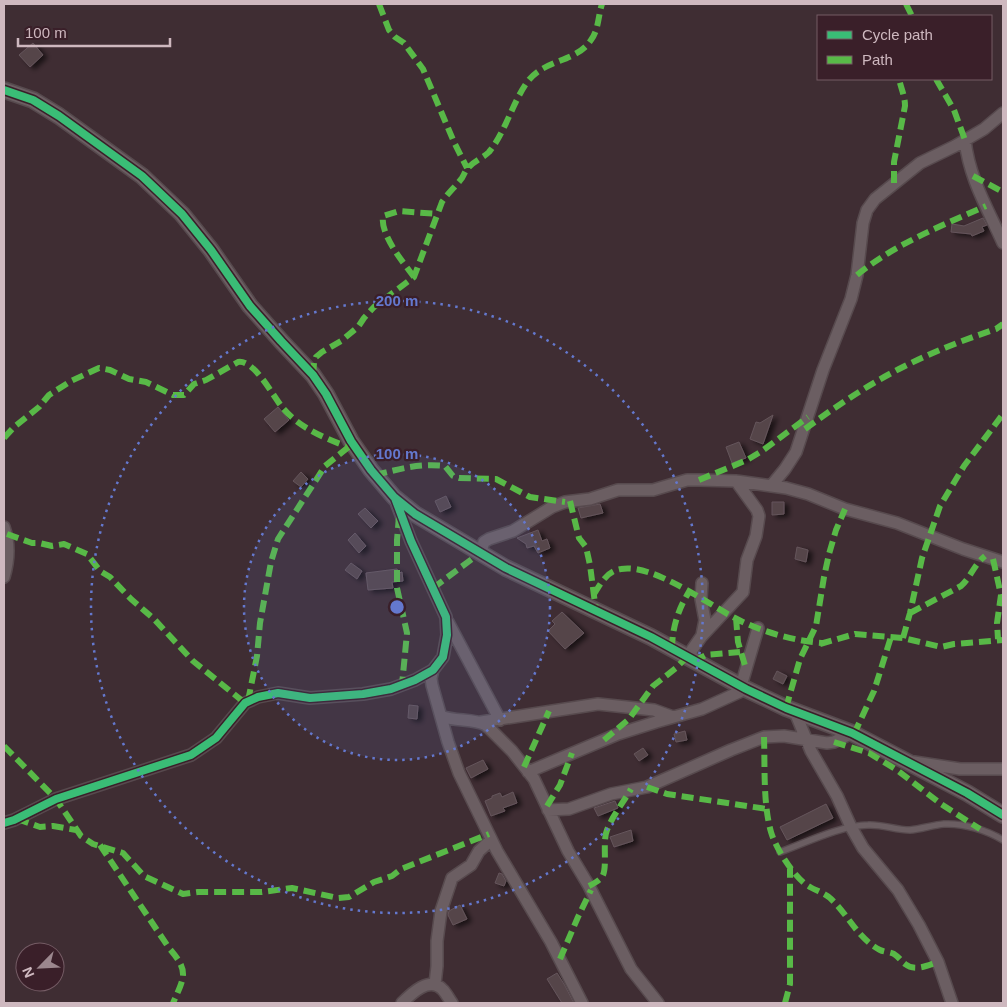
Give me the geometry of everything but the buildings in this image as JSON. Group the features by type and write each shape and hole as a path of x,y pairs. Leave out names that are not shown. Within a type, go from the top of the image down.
{"street":[{"path":"4,90 33,100 59,116 142,176 182,214 211,250 250,306 314,375 351,441 371,470 394,497 415,514 506,568 651,637 744,688 795,712 852,733 967,793 1003,815"},
{"path":"771,486 796,452 824,370 851,300 857,274 863,223 867,210 874,199 920,163 965,140 1003,114"},
{"path":"965,140 967,156 980,196 1003,243"},
{"path":"480,553 484,542 513,531 552,507 564,502 590,499 618,490 646,491 660,489 687,480 736,481 808,494 845,509 897,524 1003,562"},
{"path":"687,657 701,637 742,592 747,560 759,524 759,516 757,510 736,481"},
{"path":"394,497 411,541 446,617 500,720"},
{"path":"4,527 7,534 8,560 4,577"},
{"path":"701,637 705,628 701,599 702,583"},
{"path":"4,823 56,799 191,755 216,738 245,703 258,697 278,693 310,698 363,694 391,689 415,680 433,670 443,657 447,635 446,617"},
{"path":"744,688 758,628"},
{"path":"433,670 431,681 448,742 460,773 491,840 551,942 582,1003"},
{"path":"528,772 618,734 702,709 744,688"},
{"path":"441,716 481,722 598,704 654,710 673,717"},
{"path":"795,712 806,739 863,848 898,890 915,918 938,962 952,1003"},
{"path":"481,722 491,729 534,779 548,810 631,969 658,1003"},
{"path":"548,810 569,810 611,794 647,787 764,737 784,736 827,743 834,742 852,733"},
{"path":"907,762 960,769 1003,769"},
{"path":"435,984 437,941 441,911 452,878 471,865 479,851 491,840"},
{"path":"402,1003 422,986 435,984 442,988 452,1003"}],"lane":[{"path":"780,852 851,826 869,824 896,830 913,830 946,824 980,829 1003,840"}],"marked path":[{"path":"379,4 389,30 404,43 423,69 467,168"},
{"path":"313,375 316,357 341,341 358,327 374,307 414,277 442,202 462,178 466,170 489,152 495,144 528,81 543,68 578,53 591,40 597,27 602,4"},
{"path":"906,4 912,15"},
{"path":"894,183 894,162 905,106 899,80"},
{"path":"937,80 954,110 965,140"},
{"path":"973,176 1003,192"},
{"path":"857,275 903,245 935,228 986,206"},
{"path":"414,277 389,240 385,231 383,216 399,211 438,214"},
{"path":"805,429 851,397 899,369 947,347 996,329 1003,324"},
{"path":"4,438 14,427 39,407 49,395 71,381 99,368 110,370 129,379 146,382 173,395 184,395 194,384 206,380 238,362 250,366 257,372 288,414 321,436 348,447"},
{"path":"903,638 922,558 940,506 964,466 1003,414"},
{"path":"699,480 747,460 808,417"},
{"path":"248,701 257,656 260,623 271,562 278,539 325,466 351,445"},
{"path":"375,475 418,466 445,466 453,476 459,478 496,479 530,497 565,502"},
{"path":"570,501 579,538 586,547 596,611"},
{"path":"786,708 800,659 816,626 829,554 845,509"},
{"path":"399,516 397,588 407,633 402,685"},
{"path":"7,534 32,543 52,546 64,544 87,554 100,571 110,577 154,619 193,661 245,703"},
{"path":"433,588 480,553"},
{"path":"910,613 961,586 985,556"},
{"path":"993,559 1001,595 997,623 998,639"},
{"path":"594,594 605,578 612,572 621,569 634,569 664,578 735,618 755,627 790,638 824,643"},
{"path":"672,649 676,619 689,592"},
{"path":"736,618 738,642 746,669"},
{"path":"820,644 855,634 903,638 941,647 954,644 1003,640"},
{"path":"854,734 874,691 891,637"},
{"path":"694,661 706,655 740,652"},
{"path":"604,740 629,719 653,686 687,657"},
{"path":"524,767 549,711"},
{"path":"764,737 768,821 777,847 792,871 804,883 830,898 872,945 882,951 894,954 909,966 921,967 938,962"},
{"path":"834,742 869,753 897,770 941,804 980,829"},
{"path":"4,746 56,799 81,836 93,844 123,853 144,876 183,894 198,892 262,892 292,888 338,898 349,897 374,882 392,876 401,869 489,834"},
{"path":"547,806 560,785 572,753"},
{"path":"647,787 667,794 767,809"},
{"path":"589,886 598,881 604,873 607,830 631,789"},
{"path":"17,819 40,827 53,826 76,830"},
{"path":"100,845 180,962 183,974 182,980 173,1003"},
{"path":"785,1003 790,984 790,867"},
{"path":"560,959 591,890"}],"cycle path":[{"path":"4,90 33,100 59,116 142,176 182,214 211,250 250,306 313,375 326,394 351,441 371,470 394,497 415,514 506,568 651,637 746,689 786,708 852,733 967,793 1003,815"},
{"path":"4,823 56,799 191,755 216,738 245,703 258,697 278,693 310,698 363,694 391,689 415,680 433,670 443,657 447,635 446,617 411,541 395,498"}]}
